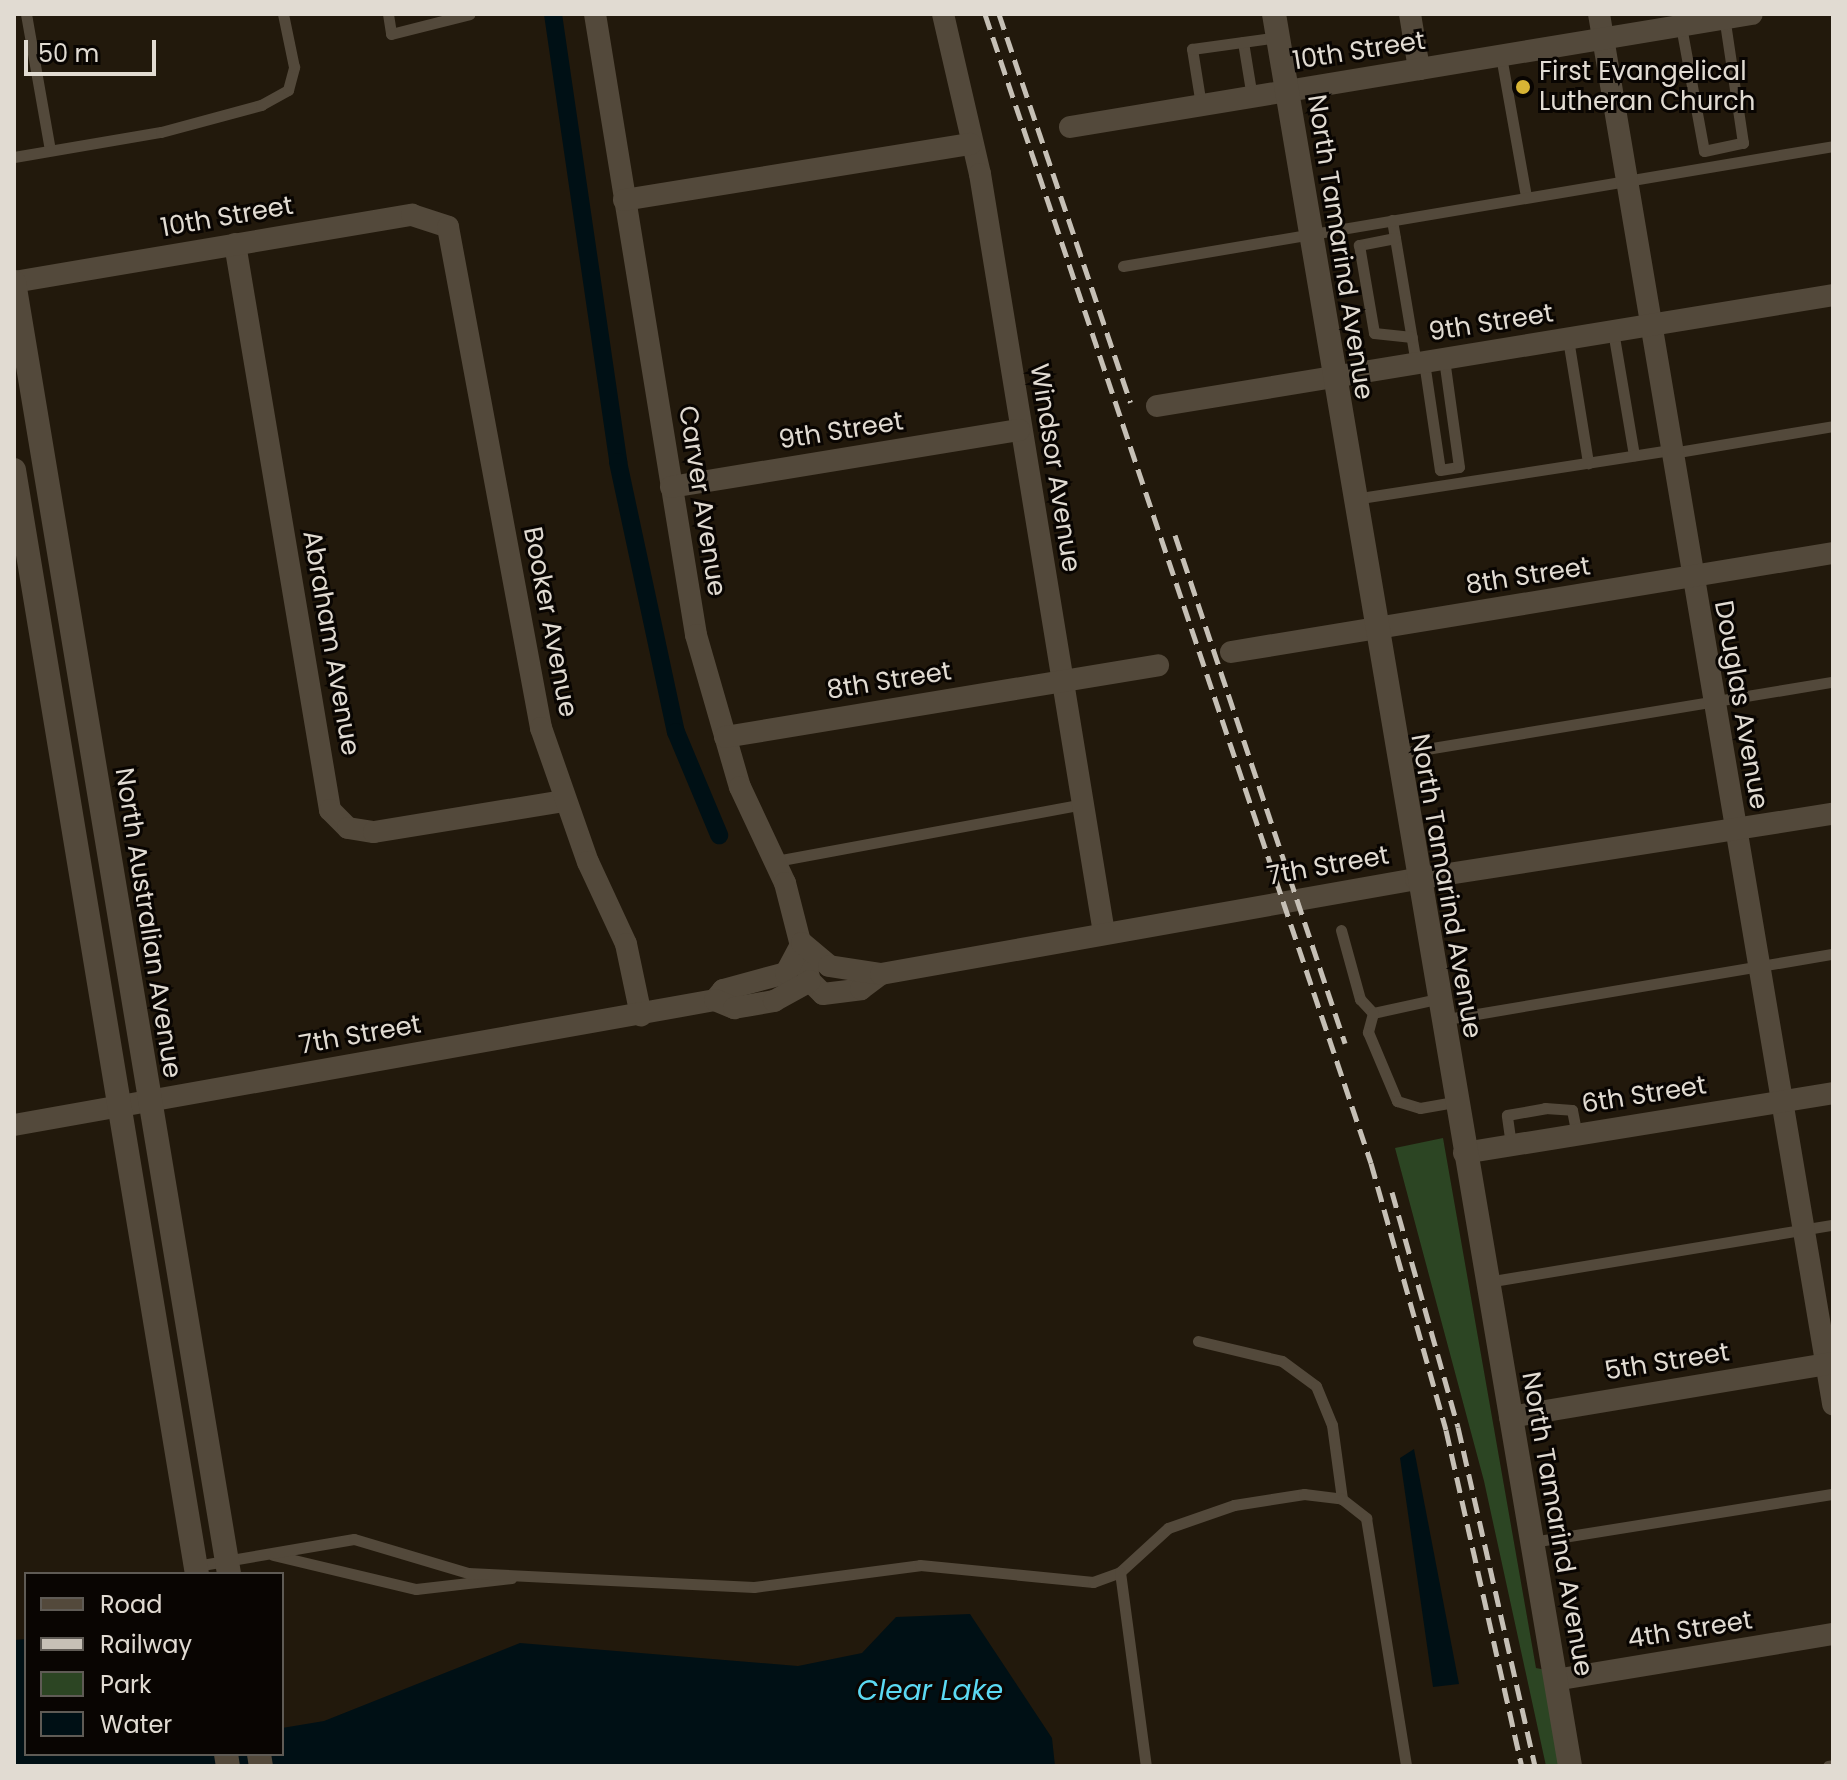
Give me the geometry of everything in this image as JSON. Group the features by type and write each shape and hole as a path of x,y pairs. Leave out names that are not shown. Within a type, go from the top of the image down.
{"main road":[{"name":"North Tamarind Avenue","path":"1276,26 1416,879 1570,1766"},
{"name":"North Australian Avenue","path":"14,282 228,1567"},
{"path":"14,470 196,1570"}],"street":[{"name":"Carver Avenue","path":"595,14 696,635 725,737 776,861 802,943 810,981"},
{"name":"Windsor Avenue","path":"943,14 970,144 1104,933"},
{"path":"1410,14 1419,69"},
{"name":"Douglas Avenue","path":"1599,14 1711,702 1803,1229 1830,1364 1833,1404"},
{"name":"10th Street","path":"1070,127 1681,26 1724,16 1752,14"},
{"path":"624,200 970,144"},
{"name":"10th Street","path":"14,282 412,215 448,227"},
{"name":"Booker Avenue","path":"448,227 527,666 564,801 626,944 641,1015"},
{"name":"Abraham Avenue","path":"235,244 330,810 348,828 374,832 564,801"},
{"name":"9th Street","path":"1157,406 1833,295"},
{"name":"9th Street","path":"671,487 1019,430"},
{"name":"8th Street","path":"1231,652 1833,553"},
{"name":"8th Street","path":"725,737 1158,665"},
{"name":"7th Street","path":"715,1000 723,990 786,973 802,943 829,966 881,974 1416,879 1833,814"},
{"name":"7th Street","path":"14,1125 149,1098 715,1000 734,1008 774,1001 810,981 823,994 861,989 881,974"},
{"name":"6th Street","path":"1464,1153 1833,1093"},
{"name":"5th Street","path":"1510,1417 1830,1364"},
{"name":"4th Street","path":"1555,1680 1833,1634"}],"lane":[{"path":"26,14 50,150"},
{"path":"14,157 161,132 288,90 294,67 283,14"},
{"path":"388,14 391,34 470,14"},
{"path":"1681,26 1704,151 1743,143 1724,16"},
{"path":"1201,105 1192,49 1243,42 1276,26"},
{"path":"1243,42 1252,97"},
{"path":"1501,56 1526,196"},
{"path":"1123,266 1626,178 1833,146"},
{"path":"1392,220 1412,337 1428,362 1459,467 1440,470 1428,362"},
{"path":"1395,238 1359,245 1366,289 1374,333 1412,337"},
{"path":"1613,331 1634,455"},
{"path":"1568,339 1588,463"},
{"path":"1353,499 1833,426"},
{"path":"1395,754 1833,682"},
{"path":"776,861 1083,804"},
{"path":"1341,930 1360,999 1373,1013 1439,1010 1833,954"},
{"path":"1373,1013 1368,1032 1379,1072 1397,1101 1420,1108 1455,1102"},
{"path":"1511,1145 1507,1115 1545,1108 1572,1110 1577,1135"},
{"path":"1486,1282 1833,1225"},
{"path":"1198,1341 1282,1361 1316,1386 1332,1425 1342,1499"},
{"path":"196,1570 228,1567 265,1554 354,1539 468,1573 535,1573 754,1587 920,1565 1093,1582 1120,1572 1168,1528 1234,1505 1304,1494 1342,1499 1361,1510 1368,1526 1406,1766"},
{"path":"1531,1542 1833,1494"},
{"path":"265,1554 416,1589 535,1573"},
{"path":"1120,1572 1146,1766"}],"green space":[{"path":"1443,1138 1536,1668 1546,1670 1562,1766 1546,1766 1484,1481 1395,1148"}],"water":[{"path":"1414,1449 1459,1684 1433,1687 1400,1458"},
{"name":"Clear Lake","path":"970,1614 1052,1738 1055,1766 14,1766 14,1640 24,1639 24,1756 284,1756 284,1728 324,1721 520,1643 798,1666 862,1653 896,1617"}],"waterway":[{"path":"553,14 618,462 676,732 719,835"}],"railway":[{"path":"985,14 1371,1163 1446,1430 1522,1766"},
{"path":"999,14 1130,402"},
{"path":"1175,535 1345,1043"},
{"path":"1392,1192 1458,1427 1535,1766"}],"place":[{"name":"First Evangelical Lutheran Church","path":"1523,87"}]}
